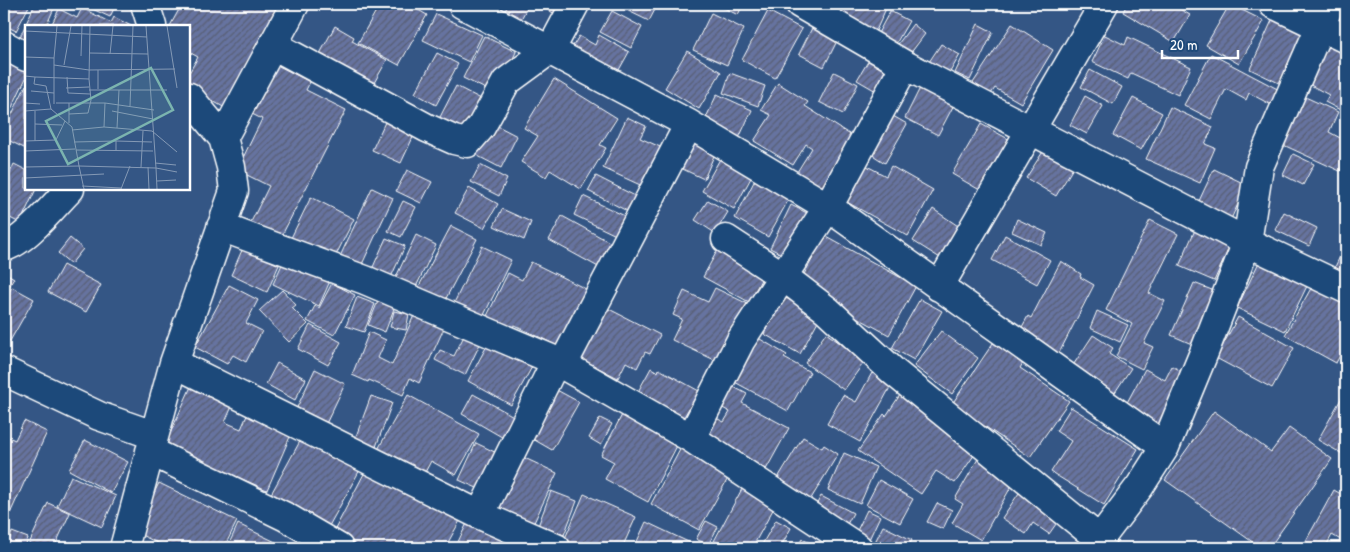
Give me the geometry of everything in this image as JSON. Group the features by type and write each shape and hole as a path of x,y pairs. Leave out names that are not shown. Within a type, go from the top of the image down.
{"street":[{"path":"145,4 152,25"},
{"path":"223,138 295,4"},
{"path":"462,4 689,124 828,207 1165,447"},
{"path":"273,46 427,128 454,140 467,143 476,135 506,82 550,49 575,4"},
{"path":"800,4 905,65 1247,242 1346,289"},
{"path":"939,287 1104,4"},
{"path":"1272,4 1325,16 1346,39"},
{"path":"726,239 784,277 827,310 894,372 1096,544 1140,486 1165,447 1247,242 1258,167 1325,16"},
{"path":"4,45 25,56"},
{"path":"691,438 741,340 828,207 905,65"},
{"path":"124,548 174,363 234,191 231,167 223,138 190,98"},
{"path":"480,515 559,363 689,124"},
{"path":"4,247 12,245 69,190"},
{"path":"221,227 365,280 559,363 691,438 858,548"},
{"path":"174,363 480,515 556,548"},
{"path":"4,371 152,443 286,516 339,548"}],"building":[{"path":"10,4 30,4 16,31 4,25 4,17"},
{"path":"35,4 56,4 46,25 25,25"},
{"path":"89,4 116,4 110,17 88,7"},
{"path":"182,4 284,4 227,109 190,89 190,71 198,57 190,53 190,25 171,25"},
{"path":"380,4 408,4 427,15 399,65 358,43"},
{"path":"509,4 529,4 520,21 504,12"},
{"path":"537,4 566,4 559,16"},
{"path":"614,4 658,4 649,21"},
{"path":"716,4 743,4 738,15"},
{"path":"812,4 888,4 875,33"},
{"path":"1127,4 1171,4 1190,15 1174,42 1123,12"},
{"path":"1230,4 1264,21 1239,64 1206,45"},
{"path":"1342,4 1346,7 1346,36 1330,27"},
{"path":"82,8 111,23 114,17 129,25 51,25 59,9 77,18"},
{"path":"612,11 642,27 631,48 600,32"},
{"path":"768,11 802,29 775,78 742,60"},
{"path":"890,11 909,21 894,47 876,37"},
{"path":"711,13 744,29 727,65 693,50"},
{"path":"436,14 482,35 469,62 423,40"},
{"path":"1274,16 1311,33 1287,87 1250,69"},
{"path":"815,22 840,35 824,67 799,54"},
{"path":"913,24 925,34 910,54 898,44"},
{"path":"978,24 993,32 970,80 955,73"},
{"path":"1012,24 1053,50 1021,103 995,88 991,94 973,83"},
{"path":"25,26 25,42 19,39"},
{"path":"335,26 354,37 352,41 387,60 370,90 316,61"},
{"path":"599,35 629,52 615,77 570,51 579,36 595,45"},
{"path":"1105,35 1125,45 1128,37 1191,67 1178,95 1131,73 1128,79 1092,62"},
{"path":"484,36 516,52 496,94 463,78"},
{"path":"1324,41 1346,53 1346,113 1325,102 1329,95 1303,81"},
{"path":"941,44 960,55 947,77 927,65"},
{"path":"687,51 721,72 699,109 665,88"},
{"path":"437,53 458,64 436,105 415,93"},
{"path":"873,53 899,68 883,95 857,80"},
{"path":"1211,54 1287,94 1279,109 1249,93 1246,100 1226,89 1211,119 1184,105"},
{"path":"4,55 25,66 25,80 4,124"},
{"path":"269,61 310,82 306,90 346,110 279,241 249,226 269,186 237,170 262,119 244,110"},
{"path":"1090,70 1122,87 1113,104 1081,87"},
{"path":"834,72 858,84 843,114 819,102"},
{"path":"730,73 765,86 758,106 723,93"},
{"path":"554,79 617,118 600,145 606,148 581,189 550,170 546,177 521,162 538,136 524,128"},
{"path":"923,82 957,99 938,135 905,118"},
{"path":"778,83 808,102 805,106 860,141 829,192 797,172 812,148 806,144 793,165 754,141 771,115 761,110"},
{"path":"456,86 483,100 466,133 439,119"},
{"path":"25,87 25,148 4,138 4,131"},
{"path":"717,94 752,110 739,138 704,122"},
{"path":"1301,95 1338,112 1329,132 1346,141 1346,158 1340,171 1279,143"},
{"path":"1085,96 1103,106 1087,134 1070,125"},
{"path":"1133,98 1162,113 1141,150 1113,135"},
{"path":"1170,107 1213,127 1205,144 1215,148 1200,183 1146,159"},
{"path":"893,116 907,124 885,163 871,154"},
{"path":"627,117 646,126 640,138 667,150 649,189 603,168"},
{"path":"386,120 415,133 401,163 372,150"},
{"path":"490,122 517,136 501,168 474,154"},
{"path":"981,124 1014,142 985,193 952,174"},
{"path":"684,137 716,151 704,179 672,164"},
{"path":"1044,150 1073,168 1056,196 1026,178"},
{"path":"1293,154 1314,164 1303,185 1283,175"},
{"path":"720,159 752,176 734,209 702,191"},
{"path":"14,164 25,170 25,190 36,190 20,223 4,215 4,186"},
{"path":"480,165 507,179 499,196 471,182"},
{"path":"865,165 886,176 891,166 933,190 908,236 845,201"},
{"path":"1214,169 1247,185 1231,219 1198,203"},
{"path":"407,170 432,182 421,203 396,191"},
{"path":"596,176 639,198 631,213 588,191"},
{"path":"756,178 790,197 768,237 735,218"},
{"path":"372,188 393,198 357,275 336,265"},
{"path":"469,188 498,204 484,228 455,213"},
{"path":"583,196 629,218 620,237 574,215"},
{"path":"311,197 354,219 334,259 291,238"},
{"path":"708,200 728,212 715,233 695,220"},
{"path":"403,201 416,207 401,237 388,231"},
{"path":"791,205 815,217 793,260 770,248"},
{"path":"502,209 531,222 524,240 494,226"},
{"path":"933,209 964,230 945,261 913,241"},
{"path":"1284,212 1317,228 1309,246 1275,230"},
{"path":"562,216 615,245 602,269 549,240"},
{"path":"1017,219 1047,233 1041,245 1012,232"},
{"path":"1150,220 1178,234 1149,293 1165,301 1144,343 1153,347 1142,369 1116,356 1132,324 1106,310"},
{"path":"451,226 477,239 444,302 418,288"},
{"path":"1195,230 1230,246 1214,281 1179,266"},
{"path":"416,235 436,245 415,289 395,279"},
{"path":"1005,235 1050,260 1037,284 992,260"},
{"path":"825,236 916,286 889,335 798,285"},
{"path":"70,238 83,249 71,264 58,253"},
{"path":"386,238 405,246 388,284 369,276"},
{"path":"1346,244 1346,276 1334,269"},
{"path":"482,246 511,260 483,317 454,303"},
{"path":"243,248 279,265 267,292 231,275"},
{"path":"717,251 763,276 749,302 703,277"},
{"path":"284,260 330,281 319,306 273,284"},
{"path":"1260,260 1308,284 1285,331 1237,308"},
{"path":"1061,261 1081,274 1080,277 1094,285 1056,359 1016,338 1028,316 1031,318"},
{"path":"531,262 586,289 558,346 514,325 511,333 485,320 508,273 522,280"},
{"path":"63,265 101,285 86,312 48,292"},
{"path":"4,272 14,278 4,296"},
{"path":"1315,281 1346,299 1346,344 1336,363 1285,335"},
{"path":"332,283 355,295 334,335 307,321 315,306 319,308"},
{"path":"1194,283 1217,292 1194,345 1171,335"},
{"path":"229,285 258,300 246,323 262,331 246,362 233,355 227,364 195,347"},
{"path":"12,287 34,299 10,341 4,337 4,301"},
{"path":"715,288 748,304 721,363 672,340 682,319 673,315 684,291 708,302"},
{"path":"282,290 296,305 292,308 308,324 289,342 259,311"},
{"path":"357,297 375,304 364,332 346,326"},
{"path":"784,297 820,317 800,354 764,334"},
{"path":"379,299 395,306 385,332 368,325"},
{"path":"920,299 942,311 914,360 892,348"},
{"path":"607,308 660,335 650,354 645,352 637,368 626,362 618,378 581,359"},
{"path":"394,311 409,314 406,330 390,327"},
{"path":"1097,311 1128,325 1120,342 1090,328"},
{"path":"415,313 445,326 419,383 410,378 403,395 369,380 368,382 352,375 369,332 386,340 378,358 392,365"},
{"path":"1238,317 1294,348 1272,388 1216,358"},
{"path":"310,325 341,342 328,365 298,349"},
{"path":"941,331 978,358 952,394 914,366"},
{"path":"826,333 865,361 844,390 805,363"},
{"path":"465,334 481,342 465,375 435,360 440,350 454,356"},
{"path":"1093,335 1113,348 1109,354 1131,368 1108,403 1066,376"},
{"path":"755,336 787,355 784,358 810,372 788,411 731,380"},
{"path":"490,340 533,365 511,405 468,381"},
{"path":"993,343 1023,363 1020,368 1069,401 1030,457 952,404"},
{"path":"277,363 306,379 295,400 266,384"},
{"path":"1172,366 1189,375 1159,430 1123,410 1145,369 1165,380"},
{"path":"651,368 658,372 659,369 699,391 681,422 635,397"},
{"path":"315,369 345,384 323,430 293,416"},
{"path":"873,371 893,382 860,442 827,424 843,395 856,402"},
{"path":"193,382 235,400 225,422 241,429 248,413 292,432 267,490 165,445"},
{"path":"728,384 747,394 742,403 789,428 763,475 700,437 712,416 724,422 730,412 717,405"},
{"path":"553,388 579,402 552,450 526,435"},
{"path":"1346,390 1346,456 1318,440"},
{"path":"473,394 519,419 507,440 462,414"},
{"path":"408,395 479,434 456,475 431,461 422,478 376,453"},
{"path":"900,395 979,448 955,483 936,471 921,494 858,451"},
{"path":"371,396 392,403 373,455 352,447"},
{"path":"1071,407 1138,449 1104,505 1051,472 1071,441 1056,431"},
{"path":"624,411 680,440 648,502 605,479 614,462 601,455"},
{"path":"1214,411 1271,452 1289,428 1332,459 1269,548 1261,548 1165,480"},
{"path":"600,418 612,424 601,445 589,438"},
{"path":"24,421 47,432 4,527 4,435 15,440"},
{"path":"304,434 362,466 329,526 271,494"},
{"path":"803,437 822,448 824,445 838,454 809,502 776,481"},
{"path":"85,440 128,462 111,493 69,470"},
{"path":"476,443 503,456 486,492 459,480"},
{"path":"682,446 731,473 699,530 651,504"},
{"path":"844,453 876,467 860,504 828,490"},
{"path":"516,454 557,473 531,529 489,510"},
{"path":"979,457 1016,478 981,540 952,523 963,504 955,499"},
{"path":"367,468 462,517 445,548 362,548 333,533"},
{"path":"71,476 116,496 102,527 57,506"},
{"path":"879,480 913,499 900,523 866,505"},
{"path":"159,483 237,521 224,548 168,548 135,532"},
{"path":"743,487 776,504 752,548 729,548 714,541"},
{"path":"1021,490 1061,517 1049,534 1033,523 1026,534 1002,518"},
{"path":"1334,490 1346,497 1346,543 1332,535 1325,548 1302,548"},
{"path":"551,491 577,501 564,535 538,526"},
{"path":"584,494 636,517 622,548 575,548 563,543"},
{"path":"821,496 853,513 845,528 812,513"},
{"path":"48,503 70,513 54,548 27,548"},
{"path":"937,503 952,510 943,529 927,522"},
{"path":"867,510 880,516 865,548 852,541"},
{"path":"470,517 514,537 509,548 455,548"},
{"path":"776,520 791,528 780,548 760,548"},
{"path":"706,521 718,527 708,545 696,539"},
{"path":"646,522 701,548 634,548"},
{"path":"238,524 288,548 227,548"},
{"path":"883,526 912,540 908,548 872,548"},
{"path":"12,532 28,538 25,548 7,548"},
{"path":"802,539 818,547 797,548"}]}
